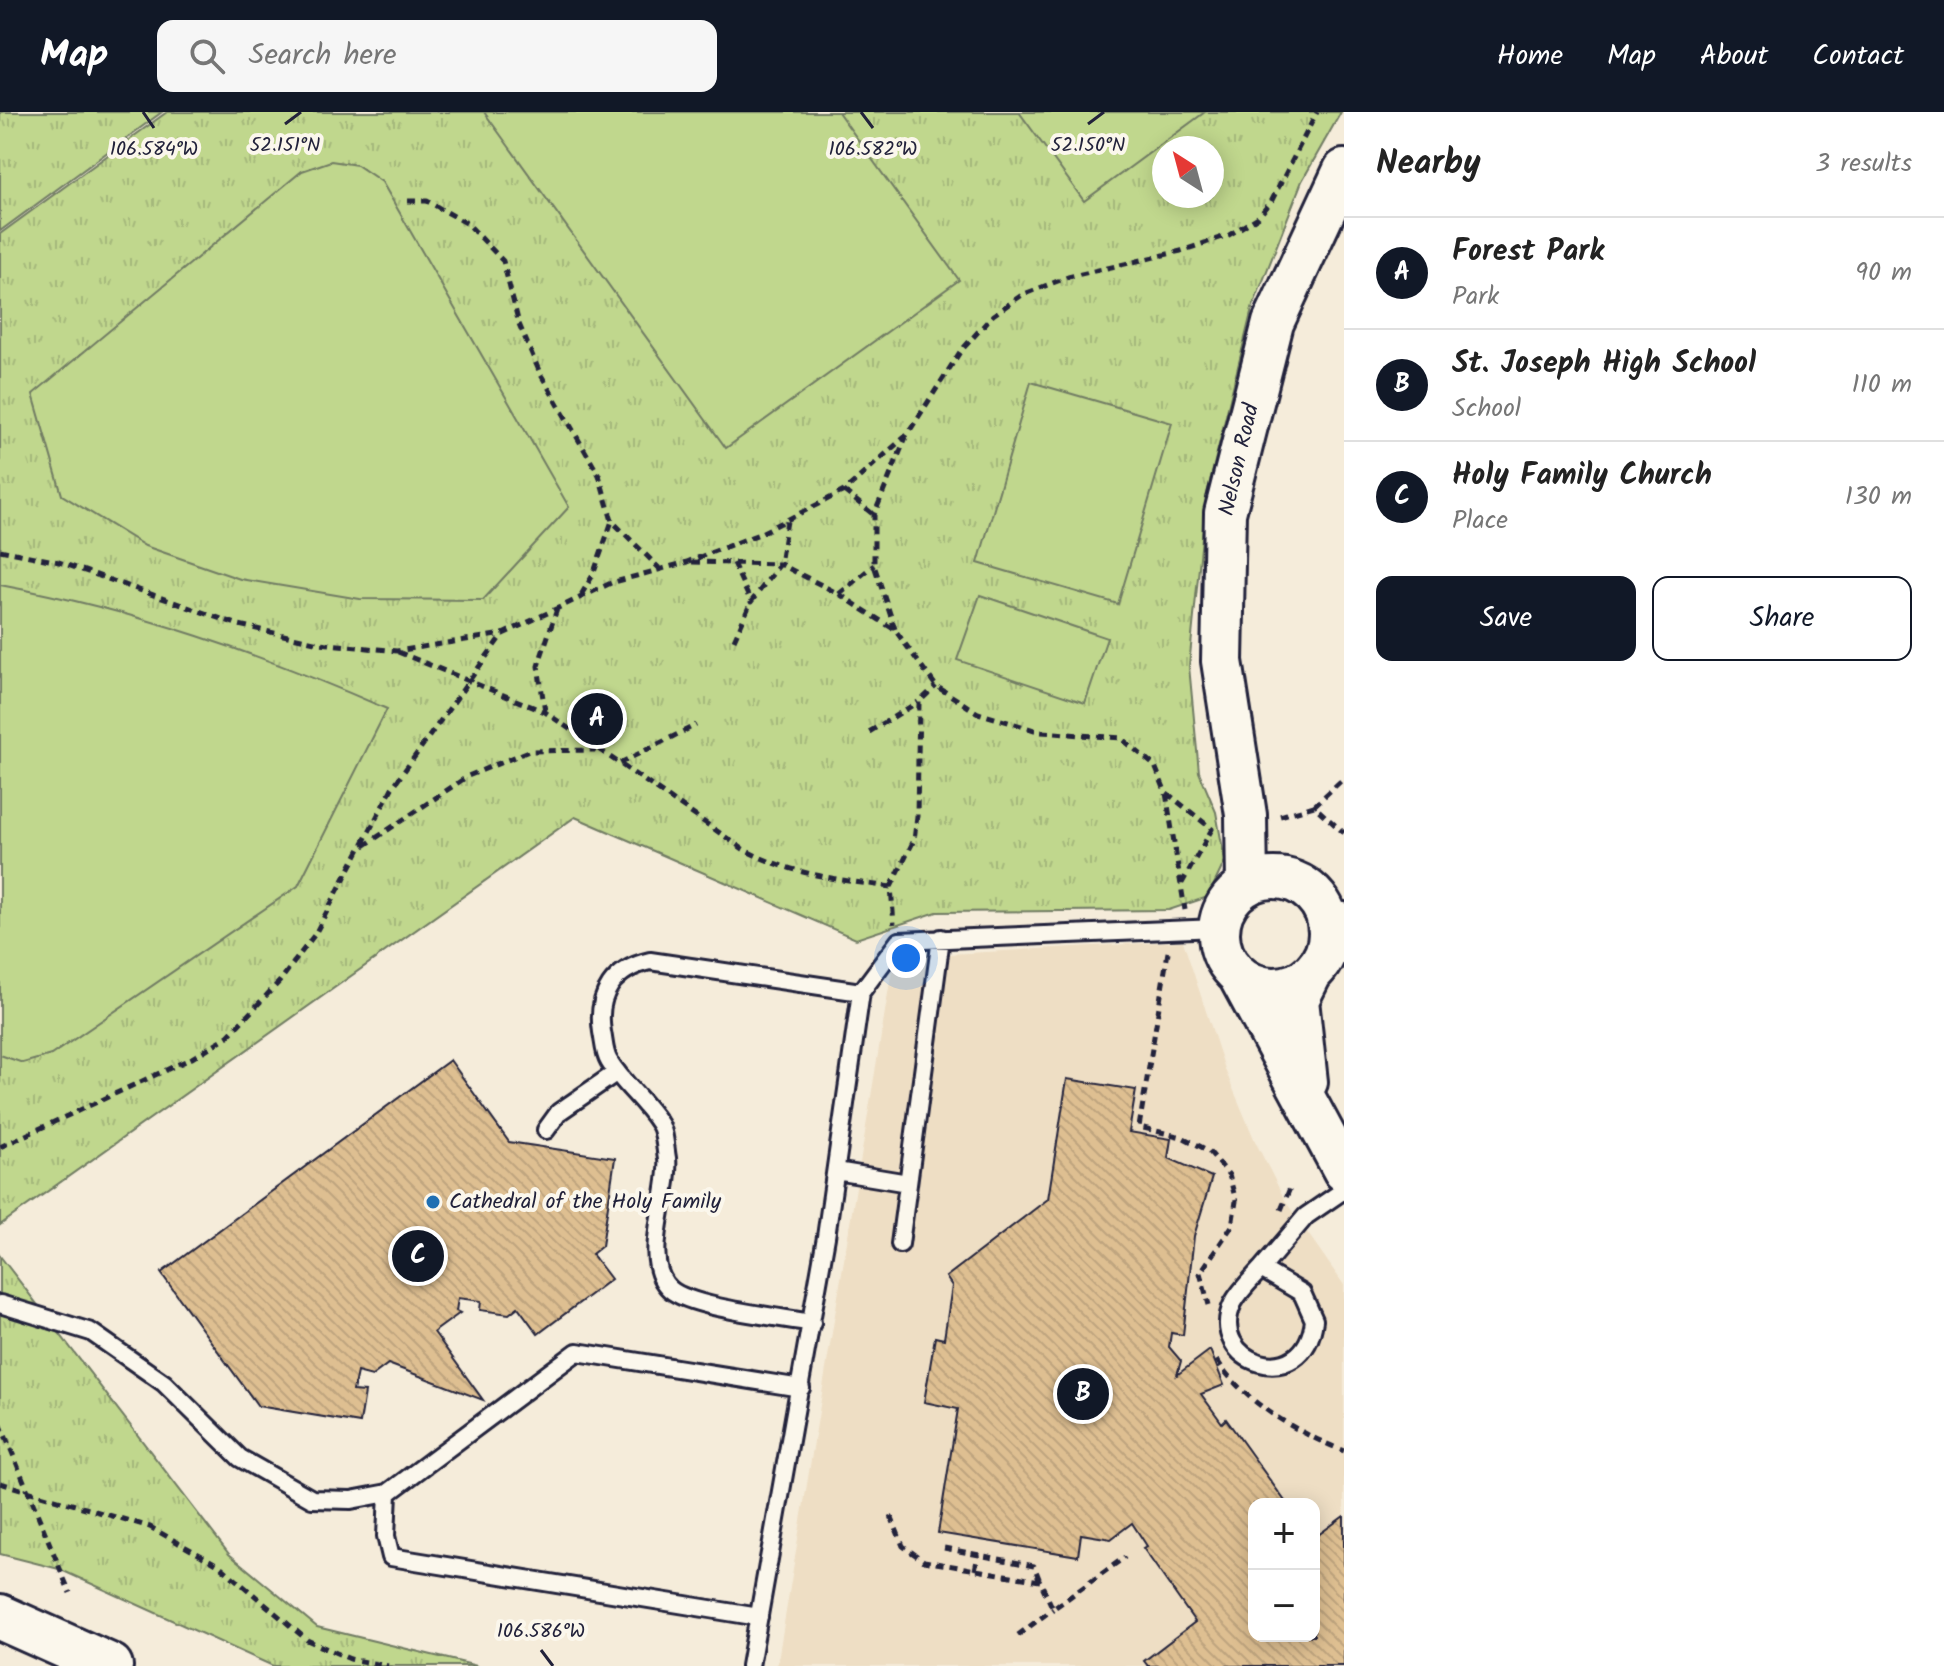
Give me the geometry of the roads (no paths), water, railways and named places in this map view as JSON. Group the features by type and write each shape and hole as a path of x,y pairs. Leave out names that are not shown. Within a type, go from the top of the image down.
{"main road":[{"path":"0,1617 110,1666"}],"street":[{"name":"Nelson Road","path":"1265,882 1246,815 1222,661 1225,513 1273,323 1344,170"},
{"path":"1311,1110 1299,1031 1298,1000 1330,935 1314,895 1265,882 1228,903 1192,930 1220,947 1227,964 1240,978 1311,1110 1344,1171"},
{"path":"1240,978 1257,986 1275,989 1293,985 1330,935"}],"lane":[{"path":"750,1666 812,1323 861,992 899,941 1192,930"},
{"path":"900,1244 941,938"},
{"path":"812,1323 687,1300 668,1288 659,1270 655,1251 667,1162 661,1124 606,1057 600,1020 603,994 617,975 634,964 650,961 861,992"},
{"path":"546,1130 559,1112 617,1072"},
{"path":"836,1171 908,1183"},
{"path":"1261,1269 1302,1293 1314,1320 1306,1347 1282,1364 1254,1362 1243,1355 1229,1332 1232,1305 1261,1269 1306,1216 1344,1190"},
{"path":"0,1304 91,1332 164,1383 240,1458 312,1499 351,1500 388,1493 577,1352 801,1388"},
{"path":"388,1493 386,1536 391,1557 759,1617"}],"place":[{"name":"Forest Park","path":"597,719"},
{"name":"Cathedral of the Holy Family","path":"433,1202"},
{"name":"Holy Family Church","path":"418,1256"},
{"name":"St. Joseph High School","path":"1083,1394"}]}
